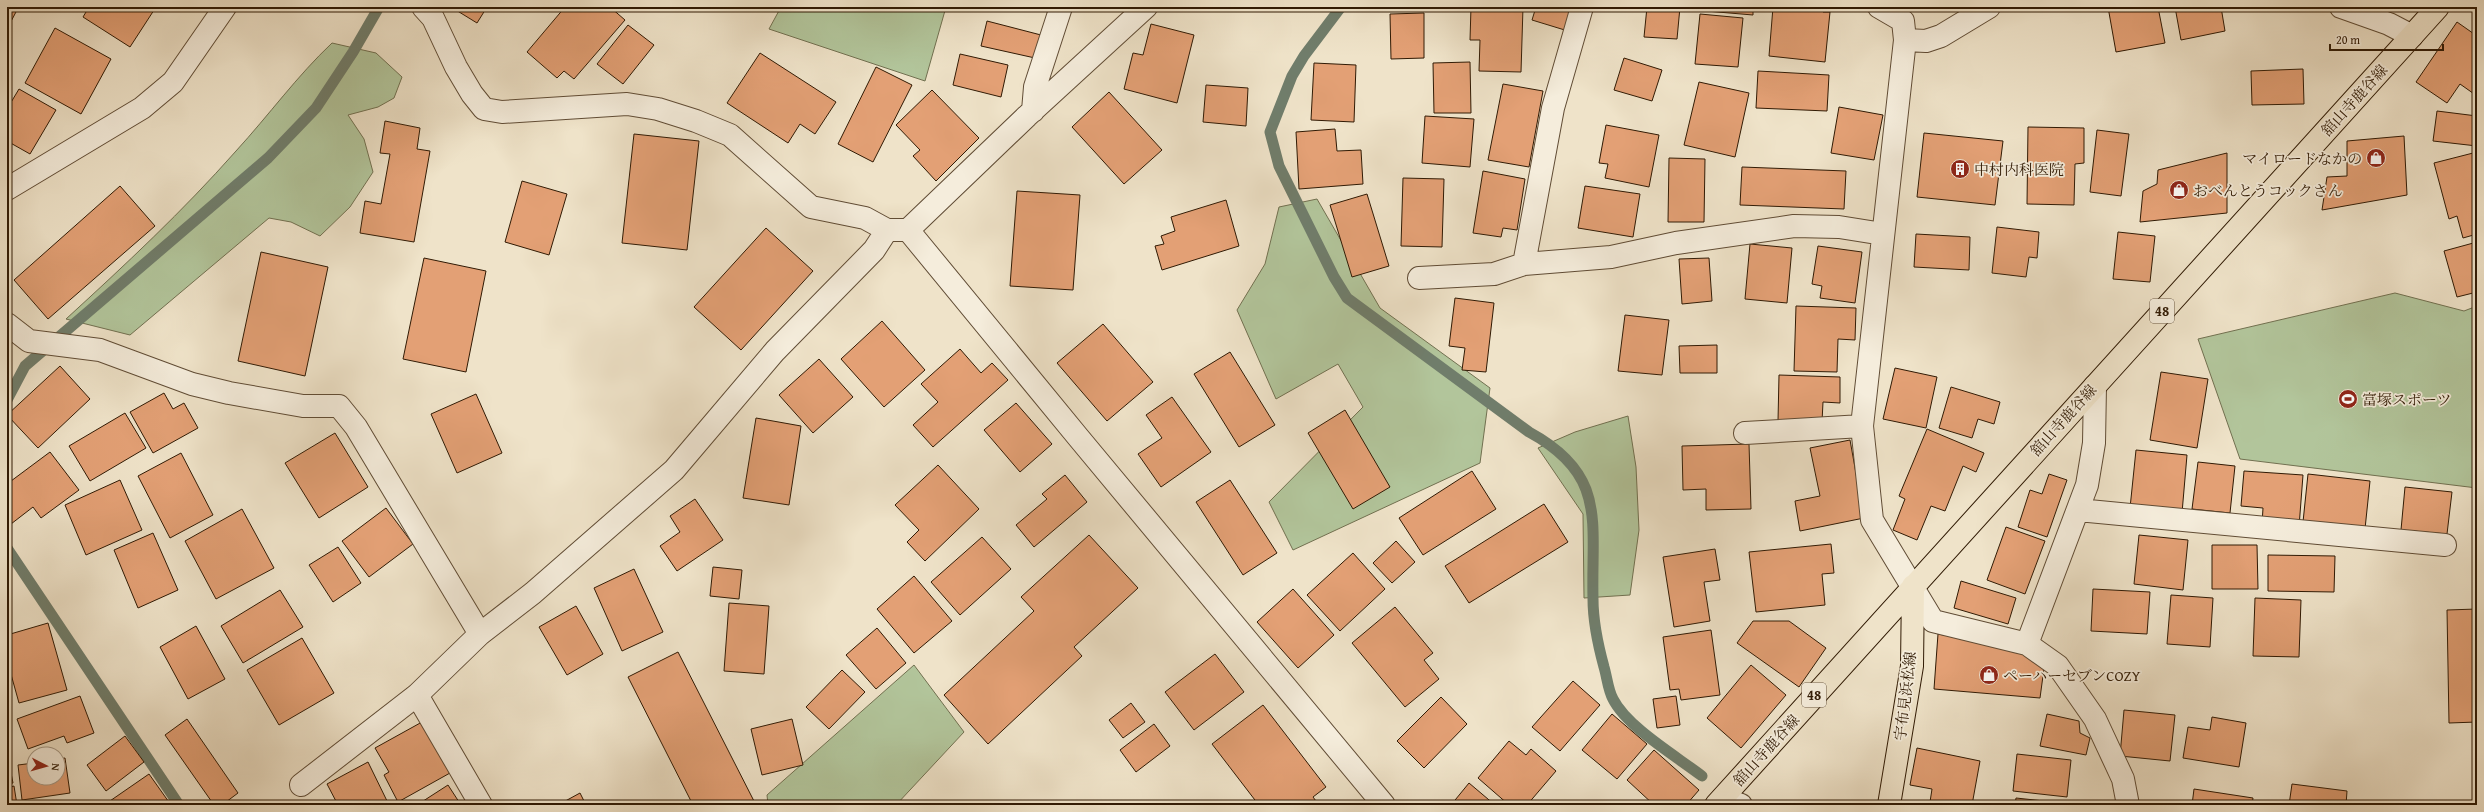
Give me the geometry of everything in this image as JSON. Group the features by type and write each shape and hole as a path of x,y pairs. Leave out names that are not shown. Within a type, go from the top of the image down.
{"main road":[{"name":"48","path":"2412,36 2438,7"},
{"name":"舘山寺鹿谷線","path":"1727,803 1913,586 2412,36"},
{"name":"宇布見浜松線","path":"1889,805 1912,666 1913,586"}],"street":[{"path":"7,189 142,108 173,82 225,7"},
{"path":"423,7 433,18 456,67 472,94 484,109 502,112 627,104 658,109 696,120 730,135 811,207 865,218 898,230 1082,444 1384,805"},
{"path":"1033,110 1035,87 1061,7"},
{"path":"302,785 416,695 480,634 534,593 674,470 775,351 874,250 1033,110 1146,7"},
{"path":"1524,264 1553,108 1582,7"},
{"path":"1879,7 1904,23 1926,41 1941,36 1989,7"},
{"path":"2341,7 2389,24 2412,36"},
{"path":"1904,23 1862,426 1872,520 1933,621 2028,644 2058,666 2095,719 2123,779 2128,805"},
{"path":"1419,278 1494,274 1524,264 1611,257 1683,242 1794,226 1839,227 1883,234"},
{"path":"7,324 29,341 100,350 192,384 229,393 303,406 339,406 356,427 480,634"},
{"path":"2028,644 2087,485 2094,444 2094,386"},
{"path":"1745,434 1862,426"},
{"path":"2078,510 2445,545"},
{"path":"416,695 480,805"}],"green space":[{"path":"781,7 946,7 925,81 769,29"},
{"path":"332,43 376,53 402,77 394,98 378,107 348,115 364,139 373,172 350,207 320,236 291,222 269,218 130,335 66,319 132,258 195,195 248,137 295,82"},
{"path":"1317,199 1380,308 1490,388 1480,463 1293,550 1269,502 1363,407 1338,364 1276,399 1237,310 1265,264 1279,207"},
{"name":"富塚スポーツ","path":"2395,293 2464,311 2477,306 2477,488 2240,459 2198,339"},
{"path":"1628,416 1636,467 1639,530 1630,595 1584,598 1583,514 1538,448 1575,432"},
{"path":"914,665 964,732 896,805 768,805 767,795"}],"building":[{"path":"7,7 17,10 7,29"},
{"path":"89,7 156,7 130,47 83,17"},
{"path":"451,7 487,7 477,23"},
{"path":"565,7 610,7 625,20 574,79 564,71 557,78 527,52"},
{"path":"1471,7 1523,7 1521,72 1479,71 1480,40 1470,40"},
{"path":"1536,7 1574,7 1568,31 1532,20"},
{"path":"1647,7 1680,7 1677,39 1644,37"},
{"path":"1707,7 1753,7 1753,15 1706,11"},
{"path":"1773,7 1824,7 1823,12 1830,12 1825,62 1769,56"},
{"path":"2108,7 2158,7 2165,43 2116,52"},
{"path":"2175,7 2221,7 2225,31 2181,40"},
{"path":"1424,13 1424,58 1391,59 1390,14"},
{"path":"1700,14 1743,18 1738,67 1695,64"},
{"path":"987,21 1041,35 1035,58 981,46"},
{"path":"2457,22 2477,36 2477,96 2460,84 2447,103 2416,82"},
{"path":"1151,24 1194,35 1177,103 1124,89 1133,53 1143,55"},
{"path":"628,25 654,45 623,84 597,64"},
{"path":"55,28 111,59 81,114 25,83"},
{"path":"760,53 836,102 815,134 800,124 788,143 727,103"},
{"path":"960,54 1008,65 1001,97 953,85"},
{"path":"1624,58 1662,70 1652,101 1614,90"},
{"path":"1470,62 1471,113 1434,113 1433,63"},
{"path":"1314,63 1356,65 1354,122 1311,120"},
{"path":"876,67 912,85 873,162 838,144"},
{"path":"2303,69 2304,104 2252,105 2251,71"},
{"path":"1758,71 1829,75 1827,111 1756,108"},
{"path":"1699,82 1749,93 1735,157 1684,145"},
{"path":"1503,84 1543,91 1529,167 1488,160"},
{"path":"1206,85 1248,88 1246,126 1203,122"},
{"path":"19,89 56,110 30,154 7,141 7,109"},
{"path":"932,90 979,138 936,181 913,156 920,150 896,125"},
{"path":"1109,92 1162,150 1124,184 1072,127"},
{"path":"1839,107 1883,115 1874,160 1831,153"},
{"path":"2437,111 2477,116 2477,146 2433,141"},
{"path":"1425,116 1474,119 1470,167 1422,163"},
{"path":"385,121 420,128 417,149 430,151 414,242 360,233 365,201 381,204 390,154 380,153"},
{"path":"1606,125 1659,135 1649,187 1605,178 1608,164 1599,163"},
{"path":"2028,127 2084,128 2084,163 2075,164 2074,205 2027,204"},
{"path":"1335,129 1337,151 1361,150 1363,184 1299,189 1296,132"},
{"path":"2097,130 2129,134 2121,196 2090,192"},
{"name":"中村内科医院","path":"1924,133 2003,141 1995,205 1917,197"},
{"path":"634,134 699,141 687,250 622,243"},
{"name":"マイロードなかの","path":"2404,136 2407,195 2322,210 2327,177 2347,176 2347,141"},
{"path":"2477,152 2477,234 2463,238 2457,216 2449,219 2434,163"},
{"path":"2227,153 2227,213 2140,222 2143,191 2157,184 2158,170"},
{"path":"1669,158 1705,159 1704,222 1668,222"},
{"path":"1742,167 1846,171 1844,209 1740,205"},
{"path":"1483,171 1525,179 1517,230 1503,228 1501,237 1473,233"},
{"path":"1403,178 1444,179 1442,247 1401,246"},
{"path":"522,181 567,194 549,255 505,242"},
{"path":"120,186 155,226 48,319 14,280"},
{"path":"1585,186 1640,194 1633,237 1578,228"},
{"path":"1017,191 1080,195 1073,290 1010,286"},
{"path":"1367,194 1389,266 1352,277 1330,205"},
{"path":"1226,200 1239,246 1162,270 1155,246 1164,244 1161,236 1175,231 1171,217"},
{"path":"1997,227 2039,232 2037,258 2029,257 2026,277 1992,273"},
{"path":"766,228 813,271 741,350 694,307"},
{"path":"2118,232 2155,236 2150,282 2113,279"},
{"path":"1916,234 1970,237 1969,270 1914,267"},
{"path":"2477,242 2477,292 2457,297 2444,251"},
{"path":"1750,244 1792,248 1787,303 1745,299"},
{"path":"1818,246 1862,252 1855,303 1820,298 1822,286 1812,284"},
{"path":"261,252 328,267 305,376 238,361"},
{"path":"424,258 486,271 466,372 403,359"},
{"path":"1709,258 1712,301 1682,304 1679,259"},
{"path":"1455,298 1494,303 1486,372 1462,370 1465,348 1449,346"},
{"path":"1796,306 1856,308 1855,340 1838,339 1837,372 1794,371"},
{"path":"1625,315 1669,320 1662,375 1618,371"},
{"path":"882,321 925,370 884,407 841,359"},
{"path":"1103,324 1153,382 1107,421 1057,363"},
{"path":"1717,345 1717,373 1680,373 1679,346"},
{"path":"960,349 981,373 992,363 1008,380 933,447 913,425 938,402 921,384"},
{"path":"1230,352 1275,425 1239,447 1194,374"},
{"path":"819,359 853,397 813,433 779,395"},
{"path":"60,366 90,399 38,448 7,415"},
{"path":"1895,368 1937,377 1926,428 1883,419"},
{"path":"2161,372 2208,379 2197,448 2150,440"},
{"path":"1779,375 1840,377 1840,403 1823,402 1822,422 1778,421"},
{"path":"1951,387 2000,402 1994,424 1978,419 1972,438 1939,428"},
{"path":"164,393 173,409 184,403 198,428 153,453 130,412"},
{"path":"476,394 502,453 457,473 431,414"},
{"path":"1172,397 1211,452 1161,487 1138,454 1162,438 1146,415"},
{"path":"1016,403 1052,444 1020,472 984,430"},
{"path":"1345,410 1390,487 1353,509 1308,433"},
{"path":"125,413 146,448 90,481 69,446"},
{"path":"756,418 801,426 789,505 743,498"},
{"path":"1927,429 1984,453 1976,472 1963,466 1945,511 1931,506 1917,540 1893,530 1905,499 1899,496"},
{"path":"335,433 368,487 319,518 285,463"},
{"path":"1850,440 1864,518 1800,531 1795,501 1820,496 1810,448"},
{"path":"1749,444 1751,509 1706,510 1706,489 1683,490 1682,446"},
{"path":"2136,450 2187,455 2182,513 2130,508"},
{"path":"50,452 79,490 41,518 33,507 11,524 7,519 7,484"},
{"path":"181,453 213,515 170,538 138,476"},
{"path":"2198,462 2235,466 2230,513 2192,509"},
{"path":"938,465 979,509 925,561 907,542 919,530 895,505"},
{"path":"1472,471 1496,509 1423,555 1399,518"},
{"path":"2244,471 2303,475 2299,527 2262,524 2263,508 2241,506"},
{"path":"2049,474 2067,480 2047,537 2018,527 2030,490 2042,494"},
{"path":"2308,474 2370,481 2365,529 2303,522"},
{"path":"1065,475 1087,502 1034,547 1016,525 1047,499 1042,494"},
{"path":"120,480 142,530 86,555 65,505"},
{"path":"1230,480 1277,553 1243,575 1196,502"},
{"path":"2405,487 2452,492 2447,534 2401,530"},
{"path":"695,499 723,540 677,571 660,546 680,532 670,516"},
{"path":"1544,504 1568,542 1469,603 1445,566"},
{"path":"386,508 413,544 369,577 342,541"},
{"path":"242,509 274,568 216,599 185,541"},
{"path":"2006,527 2045,541 2025,594 1987,580"},
{"path":"153,533 178,590 138,608 114,550"},
{"path":"1089,535 1138,588 1074,647 1082,656 988,744 944,695 1034,611 1021,597"},
{"path":"2139,535 2188,540 2183,590 2134,584"},
{"path":"982,537 1011,569 960,615 931,582"},
{"path":"1396,541 1415,562 1392,583 1373,563"},
{"path":"1831,544 1834,573 1822,574 1825,605 1756,612 1749,552"},
{"path":"2212,545 2257,545 2258,589 2212,589"},
{"path":"338,547 361,583 333,602 309,565"},
{"path":"1715,549 1720,580 1704,582 1710,621 1674,627 1663,557"},
{"path":"1353,553 1385,589 1340,631 1307,595"},
{"path":"2268,555 2335,556 2334,592 2268,591"},
{"path":"713,567 742,570 739,599 710,596"},
{"path":"634,569 663,632 622,651 594,588"},
{"path":"914,576 952,621 914,653 877,609"},
{"path":"1961,581 2016,598 2008,624 1954,608"},
{"path":"1293,589 1334,635 1298,668 1257,622"},
{"path":"2093,589 2150,592 2147,634 2091,631"},
{"path":"280,590 303,627 243,663 221,626"},
{"path":"2171,595 2213,598 2210,647 2167,644"},
{"path":"2255,598 2301,600 2299,657 2253,656"},
{"path":"729,603 769,606 764,674 724,671"},
{"path":"576,606 603,654 567,675 539,627"},
{"path":"1395,607 1433,653 1424,660 1439,679 1405,707 1352,643"},
{"path":"2477,609 2477,722 2449,723 2447,610"},
{"path":"1753,621 1789,621 1826,648 1799,687 1737,643"},
{"path":"48,623 67,690 19,703 7,660 7,635"},
{"path":"196,626 225,679 188,699 160,647"},
{"path":"877,628 906,663 876,689 846,655"},
{"path":"1711,630 1720,695 1681,700 1679,689 1670,690 1663,637"},
{"name":"ペーハーセブンCOZY","path":"1938,634 2013,647 2045,661 2040,698 1934,689"},
{"path":"302,638 334,693 279,725 247,670"},
{"path":"678,652 756,805 693,805 628,677"},
{"path":"1215,654 1244,692 1194,730 1165,692"},
{"path":"1751,665 1786,695 1741,748 1707,718"},
{"path":"842,670 865,692 829,729 806,707"},
{"path":"1573,681 1600,705 1560,751 1532,727"},
{"path":"80,696 94,733 67,743 64,736 36,746 27,746 17,719"},
{"path":"1676,696 1680,725 1657,728 1653,699"},
{"path":"1441,697 1467,724 1424,768 1397,741"},
{"path":"1131,703 1145,722 1123,738 1109,720"},
{"path":"1263,705 1326,787 1313,797 1319,805 1256,805 1258,804 1212,744"},
{"path":"2124,710 2175,715 2170,761 2120,756"},
{"path":"1612,714 1647,744 1617,779 1582,750"},
{"path":"2047,714 2079,721 2080,733 2090,738 2086,755 2040,746"},
{"path":"2212,717 2246,723 2239,767 2183,758 2188,727 2210,730"},
{"path":"187,719 238,793 222,805 214,805 165,735"},
{"path":"792,719 803,765 762,775 751,729"},
{"path":"422,722 450,773 398,802 384,775 389,772 375,748"},
{"path":"1154,724 1170,746 1136,772 1120,750"},
{"path":"125,736 144,762 106,791 87,765"},
{"path":"1509,741 1526,755 1531,749 1556,771 1527,805 1509,805 1478,778"},
{"path":"1917,748 1980,761 1972,805 1943,805 1930,802 1932,789 1910,785"},
{"path":"1654,750 1699,790 1686,805 1654,805 1627,780"},
{"path":"7,753 13,783 7,784"},
{"path":"2017,754 2071,760 2067,797 2013,791"},
{"path":"368,762 389,805 338,805 327,784"},
{"path":"26,764 26,786 66,786 66,765 70,793 22,800 18,765"},
{"path":"149,774 171,805 108,805 107,803"},
{"path":"1469,783 1495,805 1451,805"},
{"path":"2292,784 2347,791 2346,805 2289,805"},
{"path":"448,785 461,805 417,805"},
{"path":"14,786 17,805 7,805 7,788"},
{"path":"2194,789 2253,798 2252,805 2192,805"},
{"path":"580,793 586,805 558,805"},
{"path":"2016,798 2072,804 2072,805 2015,805"}],"waterway":[{"path":"7,400 25,366 268,158 316,108 353,52 379,7"},
{"path":"1341,7 1304,56 1292,76 1270,132 1279,166 1334,277 1347,298 1529,432 1554,448 1572,465 1583,483 1590,503 1593,524 1594,616 1598,642 1611,695 1620,710 1640,730 1702,776"},
{"path":"7,548 179,805"}],"place":[{"name":"マイロードなかの","path":"2376,158"},
{"name":"中村内科医院","path":"1960,169"},
{"name":"おべんとうコックさん","path":"2179,190"},
{"name":"富塚スポーツ","path":"2348,399"},
{"name":"ペーハーセブンCOZY","path":"1989,675"}]}
